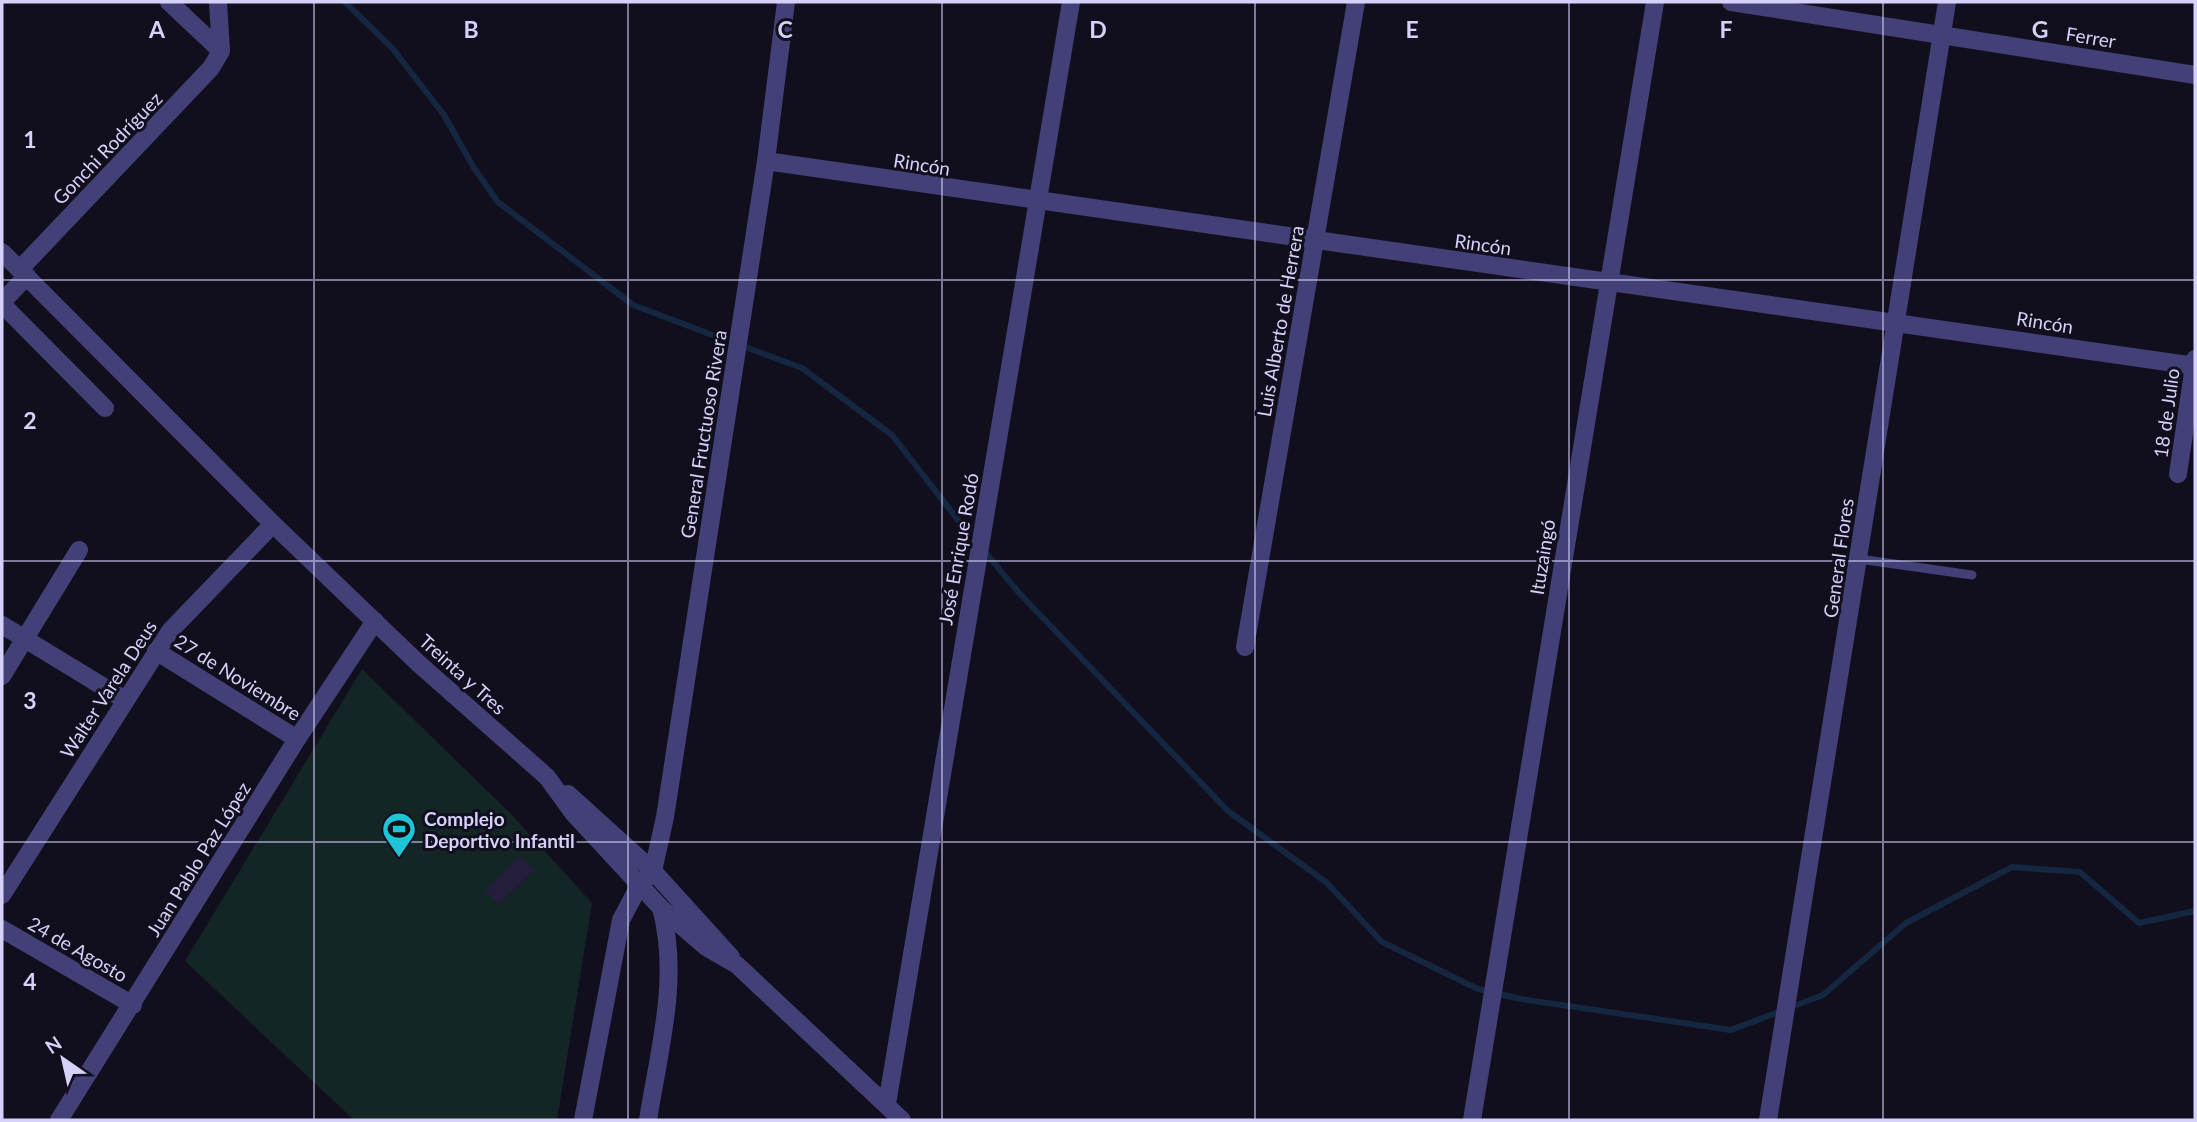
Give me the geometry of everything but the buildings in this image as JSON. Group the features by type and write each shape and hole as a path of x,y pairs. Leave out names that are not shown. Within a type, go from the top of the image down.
{"street":[{"path":"169,2 221,51"},
{"path":"218,2 221,51"},
{"name":"General Fructuoso Rivera","path":"653,871 665,817 766,161 786,2"},
{"name":"José Enrique Rodó","path":"887,1104 1071,2"},
{"name":"Luis Alberto de Herrera","path":"1245,647 1356,2"},
{"name":"Ituzaingó","path":"1472,1120 1655,2"},
{"name":"Ferrer","path":"1731,2 2195,75"},
{"name":"General Flores","path":"1768,1120 1947,2"},
{"name":"Gonchi Rodríguez","path":"2,303 23,273 202,79 221,51"},
{"name":"Rincón","path":"766,161 1314,242 2195,364"},
{"name":"Treinta y Tres","path":"2,251 273,524 547,777 639,886 661,908 706,947 737,965 902,1120"},
{"path":"2,303 105,408"},
{"name":"18 de Julio","path":"2178,474 2195,364"},
{"name":"Walter Varela Deus","path":"2,895 156,651 183,615 273,524"},
{"path":"2,676 79,550"},
{"name":"Juan Pablo Paz López","path":"59,1120 297,739 375,621"},
{"path":"2,625 125,700"},
{"name":"27 de Noviembre","path":"156,651 297,739"},
{"path":"547,777 653,871 737,965"},
{"path":"583,1120 621,920 639,886 653,871"},
{"path":"648,1120 671,971 668,934 661,908 675,893"},
{"name":"24 de Agosto","path":"2,929 133,1005"}],"lane":[{"path":"1859,559 1972,575"}],"green space":[{"name":"Complejo Deportivo Infantil","path":"362,669 511,814 592,903 557,1120 354,1120 185,961"}],"waterway":[{"path":"345,2 393,49 444,115 474,168 498,202 633,305 715,336"},
{"path":"748,348 802,368 892,435 962,525"},
{"path":"986,553 1020,594 1228,811 1326,882 1382,942 1478,989 1521,999 1731,1030 1823,995 1906,923 2012,867 2080,872 2139,923 2195,911"}],"place":[{"name":"Complejo Deportivo Infantil","path":"399,859"}]}
